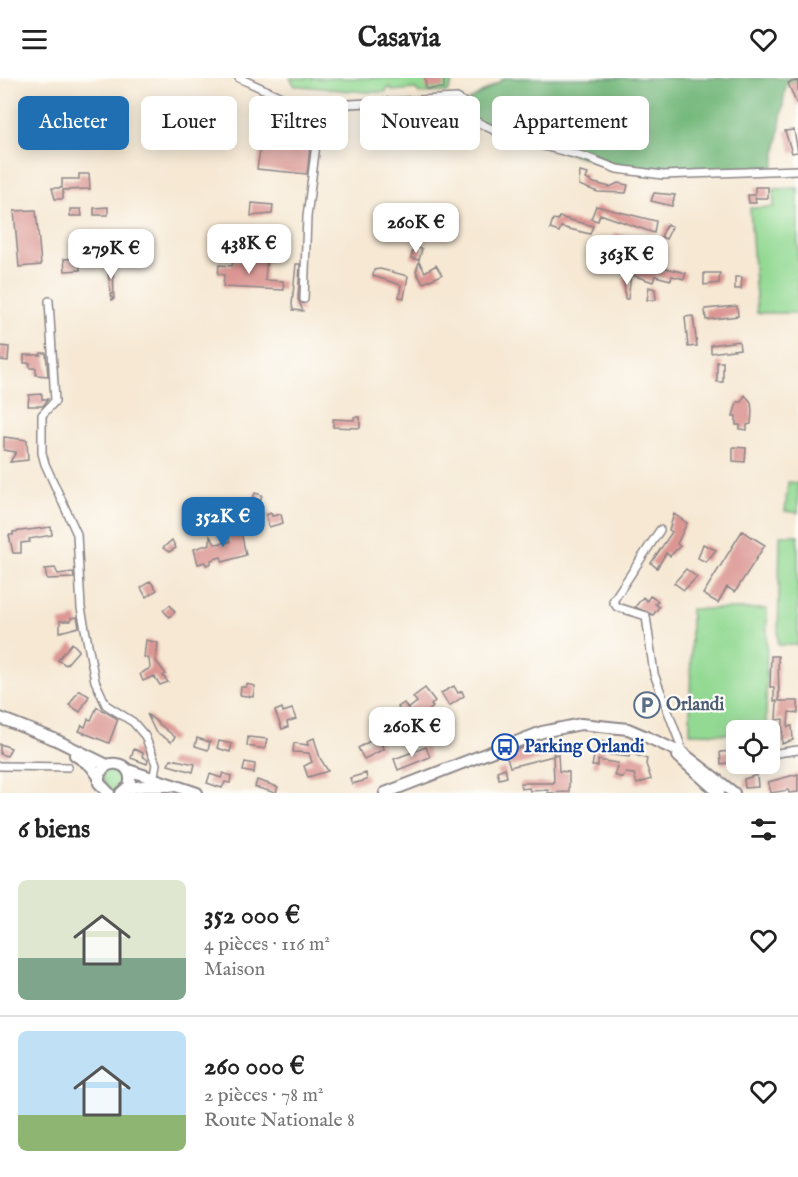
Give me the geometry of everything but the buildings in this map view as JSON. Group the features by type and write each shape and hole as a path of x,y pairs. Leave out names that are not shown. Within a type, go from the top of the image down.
{"main road":[{"path":"0,718 107,765 121,764 128,770 153,781 197,793"},
{"path":"385,793 562,726 581,724 628,729 684,754 734,793"},
{"path":"25,728 91,766 99,777 102,788 109,793"},
{"path":"669,748 719,793"},
{"path":"99,777 107,765"},
{"path":"123,791 130,782 128,770"},
{"path":"123,791 153,781"}],"street":[{"path":"239,78 279,96"},
{"path":"348,106 457,98 465,104 469,118 506,136 586,157 617,169 663,175 718,175 798,170"},
{"path":"304,299 307,218 315,150"},
{"path":"49,301 55,401 42,415 42,453 76,534 84,632 100,696 106,705 133,722 145,736 156,764 153,781"},
{"path":"660,530 613,601 618,608 646,616 654,674 684,754"},
{"path":"780,753 798,750"},
{"path":"0,766 68,768"}],"green space":[{"path":"290,78 454,78 448,92 419,93 416,89 393,91 390,87 385,92 374,92 295,86"},
{"path":"505,78 798,78 786,84 774,167 674,170 641,168 622,166 557,150 649,150 649,96 492,96 492,128 480,122 480,96 477,96"},
{"path":"798,188 798,313 757,313 750,208 774,207 773,189"},
{"path":"788,482 798,483 798,513 785,511"},
{"path":"780,535 798,535 798,645 778,645"},
{"path":"691,609 767,609 766,720 726,720 726,734 690,733"},
{"path":"107,765 130,774 121,793 109,793 100,772"}],"place":[{"name":"Orlandi","path":"647,705"},
{"name":"Parking Orlandi","path":"505,747"}]}
